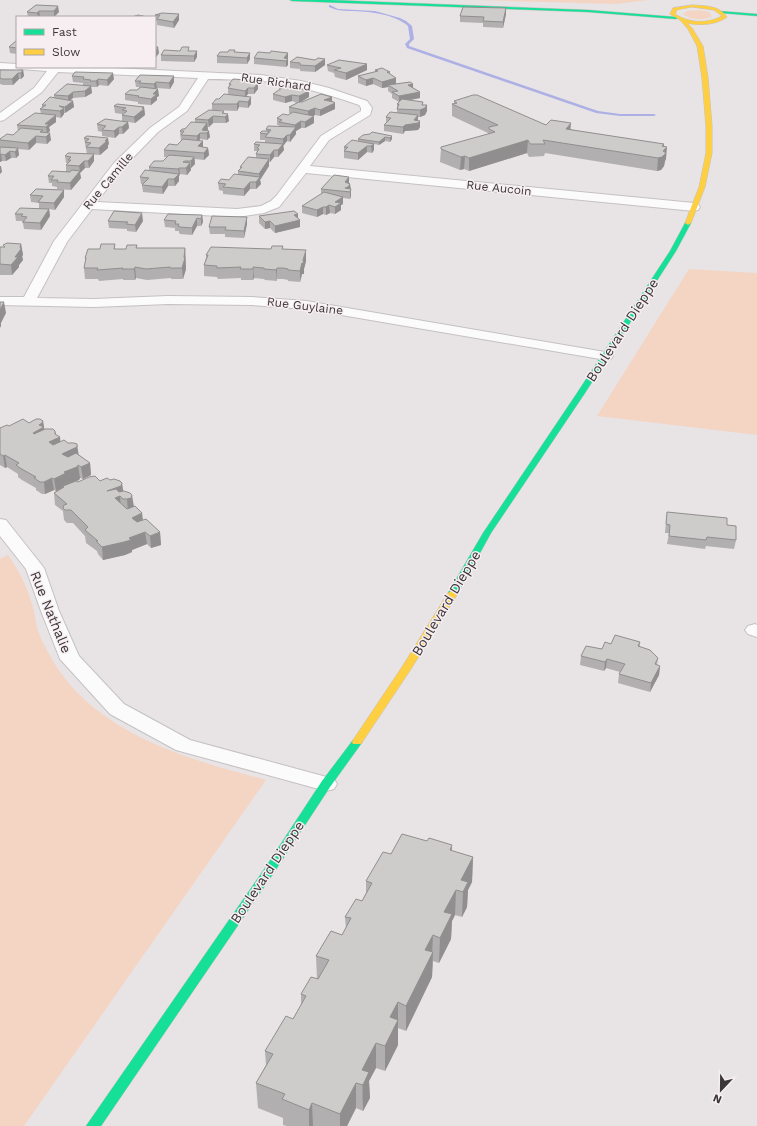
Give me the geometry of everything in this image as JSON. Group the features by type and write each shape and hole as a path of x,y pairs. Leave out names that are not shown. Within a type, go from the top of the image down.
{"main road":[{"path":"292,0 588,11 677,16 697,23 720,18 757,15"},
{"path":"701,0 720,18"},
{"path":"677,16 686,4 708,8"},
{"path":"677,16 690,28 700,46"},
{"path":"700,46 704,29 709,24 720,18 757,18"},
{"name":"Boulevard Dieppe","path":"93,1126 269,871 326,784 378,711 433,627 487,533 606,356 673,251 702,187 708,153 709,126 706,84 700,46"}],"street":[{"path":"0,66 16,67"},
{"path":"0,118 38,90 55,68"},
{"name":"Rue Richard","path":"55,68 261,78 290,81 320,88 363,103 367,108 366,113 325,138 304,169 275,204 264,208 237,213 88,205"},
{"name":"Rue Camille","path":"28,302 61,241 88,205 123,161 154,130 183,109 205,75"},
{"name":"Rue Aucoin","path":"304,169 694,207"},
{"name":"Rue Guylaine","path":"0,300 94,303 168,300 252,301 306,305 606,356"},
{"name":"Rue Nathalie","path":"0,524 36,568 50,612 70,659 117,709 183,745 326,784"}],"shaded area":[{"path":"476,0 648,0 616,4"},
{"path":"698,10 709,12 712,16 706,19 698,19 690,18 683,14 687,11"},
{"path":"689,269 757,273 757,435 597,416"},
{"path":"8,555 27,589 41,638 48,652 66,680 88,703 114,722 142,738 204,762 266,780 24,1126 0,1126 0,559"}],"building":[{"path":"36,5 58,6 54,11 39,11 37,13 27,12"},
{"path":"463,7 506,8 503,22 483,21 484,17 460,16"},
{"path":"162,13 179,14 173,22 157,19 160,15 155,15"},
{"path":"16,41 16,48 9,47"},
{"path":"182,47 189,47 188,51 197,51 194,56 161,55 164,50 180,51"},
{"path":"229,50 235,50 234,52 250,53 247,58 217,56 220,52 228,52"},
{"path":"271,51 288,53 284,58 288,59 286,61 254,58 258,52 270,53"},
{"path":"297,57 315,60 318,58 325,59 315,66 300,65 300,63 290,62"},
{"path":"339,60 367,64 346,73 334,70 341,68 327,65"},
{"path":"382,68 390,72 387,72 396,78 382,82 373,78 366,80 358,76 378,71 375,70"},
{"path":"0,70 23,70 12,79 2,79 0,78"},
{"path":"75,72 113,73 107,80 98,79 96,81 90,81 91,80 83,79 84,77 72,76"},
{"path":"140,75 174,76 169,83 156,82 154,84 139,83 141,81 135,81"},
{"path":"233,79 247,80 249,82 258,83 254,88 248,88 245,91 228,88"},
{"path":"410,82 413,84 408,85 420,92 399,96 392,92 398,91 388,85"},
{"path":"67,84 91,86 85,91 73,92 68,96 54,95"},
{"path":"285,86 309,91 299,96 292,95 285,97 273,94 282,88 279,87"},
{"path":"141,87 158,89 153,94 157,94 151,99 125,94 130,90 137,90"},
{"path":"224,94 251,97 248,102 239,101 237,104 212,104 216,99 219,99"},
{"path":"321,94 332,97 324,100 335,103 320,110 315,108 308,111 289,107 299,102"},
{"path":"477,95 546,125 551,120 571,123 566,129 664,144 662,146 667,147 663,151 666,153 662,157 658,158 543,140 545,144 530,144 528,140 469,158 465,156 461,157 441,149 441,147 495,132 489,129 489,127 498,125 452,104 457,103 454,101"},
{"path":"50,97 73,101 65,107 59,106 64,108 60,111 40,109 46,105 42,105"},
{"path":"402,99 423,102 422,105 427,105 425,108 420,110 397,109 399,104 397,104"},
{"path":"117,104 144,107 142,108 144,109 134,117 122,115 127,111 122,110 126,108 114,106"},
{"path":"209,110 224,111 222,113 228,114 225,117 213,116 208,120 195,119"},
{"path":"293,112 314,116 305,122 301,121 295,125 279,122 282,120 277,118 283,114 288,115"},
{"path":"390,112 418,115 414,120 420,121 418,123 405,125 403,127 384,125 391,118 386,117"},
{"path":"35,113 56,115 45,124 49,124 46,127 17,125"},
{"path":"105,119 128,122 114,131 102,130 106,126 97,124"},
{"path":"191,122 207,123 202,130 209,131 207,133 200,133 197,136 181,135 184,131 180,131 185,129"},
{"path":"268,126 296,127 290,135 287,135 283,139 265,137 271,130 266,129"},
{"path":"21,128 43,130 40,132 50,133 46,137 36,136 28,143 0,140 7,134 13,135"},
{"path":"262,131 269,131 267,134 260,133"},
{"path":"372,132 392,136 390,138 385,137 379,142 358,139 363,135 370,134"},
{"path":"87,136 108,138 105,141 107,141 99,148 86,147 91,143 85,142 89,139 84,138"},
{"path":"183,139 203,141 198,146 208,148 204,153 164,150 169,144 177,145"},
{"path":"352,140 374,144 367,146 358,153 344,151 348,147 344,147"},
{"path":"256,142 283,144 278,150 274,150 270,155 256,154 259,149 257,148 260,145 254,144"},
{"path":"0,147 18,148 15,152 10,151 5,155 0,155"},
{"path":"68,153 94,154 88,161 84,161 79,166 66,165 71,160 68,160 71,157 65,156"},
{"path":"169,155 194,157 191,161 183,162 190,163 186,168 178,169 149,167 154,161 163,161"},
{"path":"248,157 269,159 259,174 238,171"},
{"path":"72,170 80,171 70,183 57,182 58,180 51,180 54,176 48,176 52,171 70,172"},
{"path":"145,170 179,174 174,179 168,179 162,187 142,185 149,178 140,177"},
{"path":"234,174 260,177 256,182 250,182 244,189 223,187 226,184 218,183 221,179 229,180"},
{"path":"334,175 349,177 345,182 350,184 345,188 351,189 350,192 321,189"},
{"path":"36,189 64,190 54,203 38,202 43,196 30,195"},
{"path":"324,192 343,197 335,202 341,203 335,207 329,205 317,210 302,206"},
{"path":"20,208 49,209 40,223 23,222 27,217 21,216 23,214 15,214"},
{"path":"114,211 142,213 135,225 126,224 128,222 108,221"},
{"path":"294,211 298,214 294,215 300,220 275,226 270,221 265,222 259,216"},
{"path":"168,214 202,215 201,219 197,218 192,228 180,227 178,226 179,224 175,224 176,221 164,220"},
{"path":"212,216 247,217 244,231 225,230 226,227 209,227"},
{"path":"7,243 21,244 21,249 15,257 18,257 11,265 0,264 0,247 5,247 3,245"},
{"path":"101,244 115,244 114,249 126,249 127,245 137,245 136,248 185,248 185,258 182,268 170,267 146,269 135,267 134,269 122,269 123,268 97,270 98,268 84,268 88,249 100,249"},
{"path":"272,246 283,246 282,249 306,250 303,260 304,263 302,263 300,271 283,268 277,268 276,270 253,267 253,269 240,269 241,267 217,268 217,266 204,265 208,255 206,255 211,247 271,249"},
{"path":"0,302 4,302 0,310"},
{"path":"23,419 29,423 36,419 40,419 43,421 39,425 44,427 33,433 34,434 45,429 53,429 55,434 60,437 49,442 53,445 64,440 68,443 77,444 77,447 62,454 68,457 76,453 90,463 81,467 78,465 77,467 64,472 66,473 54,479 52,478 44,482 40,482 34,478 36,477 16,465 19,463 5,455 3,456 0,454 0,428 7,425 9,426"},
{"path":"95,476 100,481 107,478 110,480 114,479 120,481 122,483 121,486 107,491 116,489 119,492 124,491 130,493 132,495 131,498 123,499 120,496 115,498 127,509 135,506 142,513 132,518 137,522 146,519 160,532 150,536 145,532 129,538 131,540 102,547 96,541 98,541 85,530 88,527 71,510 65,510 63,508 64,505 67,504 54,493 64,487 63,486"},
{"path":"667,512 727,518 727,525 736,526 736,540 707,537 706,540 669,536 670,525 666,524"},
{"path":"615,635 640,642 638,646 650,650 658,658 655,664 660,666 651,683 619,674 625,664 607,659 605,662 581,656 586,646 602,649 605,642 611,644"},
{"path":"402,834 427,841 429,838 452,845 450,850 473,857 461,880 468,882 463,892 456,890 444,912 452,914 440,938 433,935 425,950 433,952 406,1006 398,1002 390,1017 398,1020 385,1046 376,1043 362,1070 369,1072 363,1085 356,1083 340,1114 312,1103 309,1110 282,1099 285,1094 256,1083 273,1054 265,1051 286,1016 293,1019 306,996 301,994 311,977 318,979 329,960 316,956 331,931 342,935 351,918 345,917 356,899 362,901 372,883 366,881 383,852 391,854"}],"waterway":[{"path":"330,6 344,10 375,12 399,19 410,26 412,39 407,44 408,47 597,112 620,115 654,115"}],"traffic: fast":[{"path":"292,0 588,11 676,18"},
{"path":"721,12 757,15"},
{"path":"453,593 487,533 581,393 673,251 688,223"},
{"path":"93,1126 269,871 326,784 357,742"}],"traffic: slow":[{"path":"692,6 715,9 723,13 725,17 712,22 698,23 678,18 672,14 675,9 692,6"},
{"path":"682,20 690,28 700,46 705,78 709,126 709,153 702,187 688,223"},
{"path":"357,742 406,669 453,593"}]}
